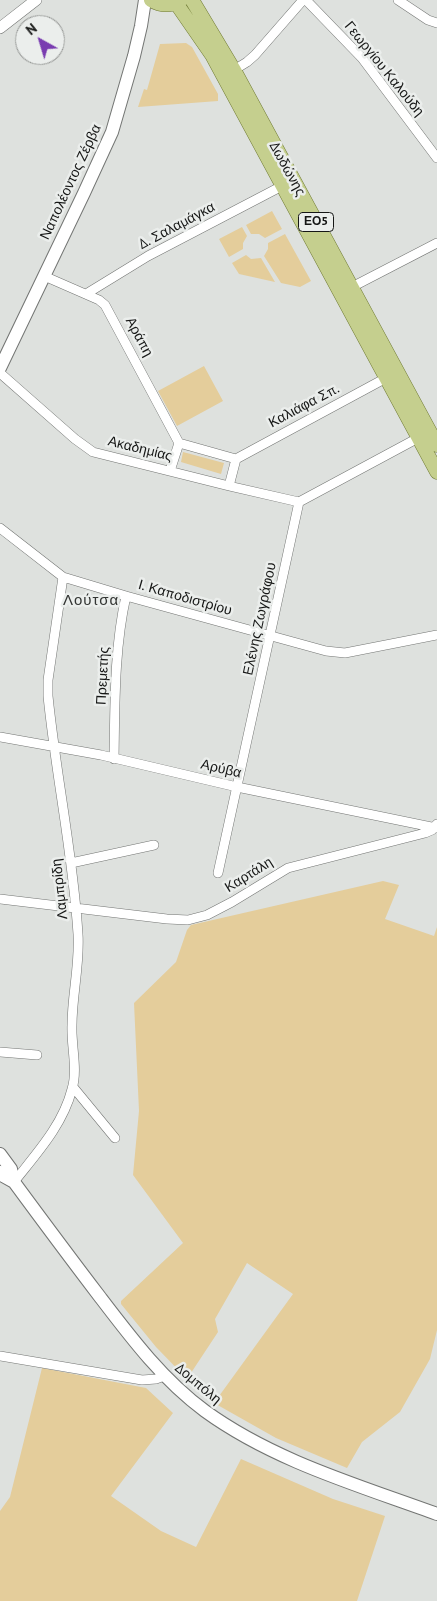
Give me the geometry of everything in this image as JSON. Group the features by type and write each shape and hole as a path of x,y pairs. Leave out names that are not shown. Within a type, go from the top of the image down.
{"main road":[{"name":"Ναπολέοντος Ζέρβα","path":"0,368 114,126 134,56 145,0"},
{"name":"ΕΟ5","path":"151,0 163,5 179,2"},
{"name":"Δωδώνης","path":"192,0 234,70 437,445"},
{"name":"Δωδώνης","path":"179,2 216,62 437,472"},
{"name":"Δομπόλη","path":"0,1154 11,1169 4,1177 121,1324 164,1376 206,1411 270,1449 307,1466 437,1514"}],"street":[{"path":"0,28 36,0"},
{"path":"234,70 255,55 305,0"},
{"name":"Γεωργίου Καλούδη","path":"305,0 362,58 437,158"},
{"path":"398,0 434,23"},
{"name":"Δ. Σαλαμάγκα","path":"86,294 148,256 282,186"},
{"path":"352,287 437,243"},
{"name":"Αράπη","path":"44,276 86,294 102,302 108,308 179,442"},
{"name":"Ακαδημίας","path":"0,373 89,450 299,502"},
{"name":"Καλιάφα Σπ.","path":"236,459 386,378"},
{"path":"299,502 418,438"},
{"path":"170,471 179,442 236,459 229,486"},
{"name":"Ελένης Ζωγράφου","path":"218,874 299,502"},
{"name":"Ι. Καποδιστρίου","path":"0,528 63,577 337,654 437,635"},
{"name":"Λαμπρίδη","path":"4,1177 49,1137 62,1116 73,1087 72,1025 78,946 76,908 54,748 48,686 63,577"},
{"name":"Πρεμετής","path":"114,758 116,672 122,612 126,596"},
{"name":"Αρύβα","path":"0,737 114,758 237,787 436,827"},
{"name":"Καρτάλη","path":"0,899 167,919 194,919 232,902 288,868 415,836 436,827"},
{"path":"71,863 154,845"},
{"path":"0,1052 37,1055"},
{"path":"73,1087 115,1138"},
{"path":"0,1356 142,1380 152,1380 164,1376"}],"shaded area":[{"path":"186,43 192,47 218,94 218,101 138,107 144,89 147,90 160,44"},
{"path":"272,211 282,229 265,238 259,234 251,234 246,225"},
{"path":"242,227 247,236 243,243 243,249 229,257 219,239"},
{"path":"285,234 311,281 300,287 281,283 264,256 268,249 268,243"},
{"path":"246,255 251,259 261,258 275,282 239,274 232,263"},
{"path":"204,366 223,401 177,426 158,391"},
{"path":"183,452 224,463 221,474 181,462"},
{"path":"383,881 399,885 385,919 434,936 437,927 437,1330 430,1359 400,1412 362,1442 347,1468 276,1438 214,1403 293,1294 247,1263 215,1319 218,1332 187,1379 156,1347 121,1304 121,1301 183,1243 133,1175 139,1111 134,1003 176,962 187,930 191,925"},
{"path":"42,1368 146,1388 173,1413 111,1496 161,1531 196,1547 241,1459 333,1499 385,1516 357,1601 0,1601 0,1511 10,1497"}],"district":[{"name":"Λούτσα","path":"91,601"}]}
